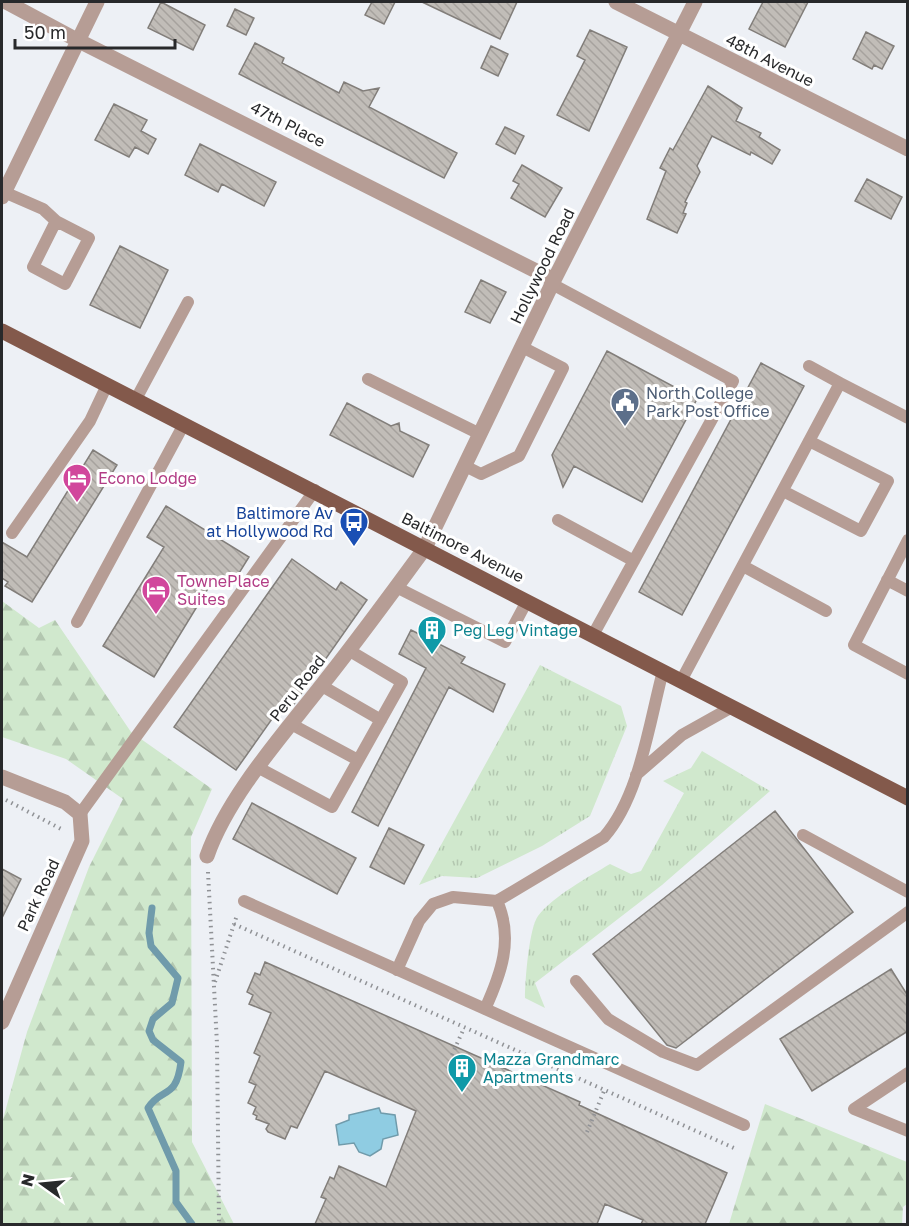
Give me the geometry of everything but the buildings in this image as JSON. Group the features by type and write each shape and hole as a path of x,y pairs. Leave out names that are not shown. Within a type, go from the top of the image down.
{"main road":[{"name":"Baltimore Avenue","path":"2,331 315,490 908,798"}],"street":[{"name":"47th Place","path":"6,2 553,282"},
{"path":"3,195 97,2"},
{"name":"48th Avenue","path":"616,2 908,149"},
{"name":"Hollywood Road","path":"425,548 553,282 695,2"},
{"name":"Peru Road","path":"207,856 215,834 259,768 398,588 425,548"},
{"path":"2,777 65,802 80,814"},
{"name":"Park Road","path":"2,1022 82,841 80,814"}],"lane":[{"path":"3,195 43,209 56,222 89,238 65,284 33,267 56,222"},
{"path":"553,282 733,381 593,635"},
{"path":"136,399 188,302"},
{"path":"465,466 481,474 519,456 563,368 522,347"},
{"path":"809,366 908,418"},
{"path":"368,379 480,434"},
{"path":"681,681 840,383"},
{"path":"12,533 90,421 107,384"},
{"path":"77,622 184,424"},
{"path":"783,490 861,531 867,521 888,481 809,441"},
{"path":"80,814 315,490"},
{"path":"558,520 634,561"},
{"path":"908,540 854,645 908,674"},
{"path":"742,566 826,611"},
{"path":"887,580 908,591"},
{"path":"398,588 505,642 527,601"},
{"path":"259,768 332,807 402,682 350,651"},
{"path":"397,970 419,921 433,904 453,897 497,901 604,837 616,821 635,776 663,671"},
{"path":"322,686 381,720"},
{"path":"635,776 682,735 732,707"},
{"path":"291,724 358,760"},
{"path":"803,835 908,892"},
{"path":"243,901 744,1125"},
{"path":"485,1010 499,978 505,946 504,920 497,901"},
{"path":"576,981 608,1019 663,1052 697,1065 908,912"},
{"path":"908,1073 855,1109 908,1131"}],"path":[{"path":"2,798 52,822 82,841"},
{"path":"207,856 214,985 219,1224"},
{"path":"214,985 243,901"},
{"path":"234,924 734,1148"},
{"path":"452,1055 464,1028"},
{"path":"587,1132 604,1091"}],"green space":[{"path":"2,601 39,628 55,620 131,732 212,789 191,837 192,1142 234,1224 2,1224 2,1123 27,1032 89,867 123,799 66,759 2,737"},
{"path":"540,665 621,706 627,726 590,816 542,846 477,878 442,876 419,885"},
{"path":"702,751 770,791 662,885 535,983 545,1008 525,998 530,943 538,916 562,894 610,864 631,874 641,871 684,793 663,781 691,768"},
{"path":"765,1104 907,1162 907,1204 903,1207 902,1224 729,1224"}],"water":[{"path":"379,1108 381,1113 395,1115 398,1135 383,1139 381,1149 370,1156 359,1152 354,1143 339,1145 336,1125 349,1120 349,1115"}],"waterway":[{"path":"152,908 149,933 151,946 178,978 172,1003 153,1019 149,1031 153,1040 181,1062 176,1083 153,1101 148,1108 176,1171 176,1202 192,1224"}],"place":[{"name":"North College Park Post Office","path":"625,428"},
{"name":"Econo Lodge","path":"77,504"},
{"name":"Baltimore Av at Hollywood Rd","path":"354,548"},
{"name":"TownePlace Suites","path":"156,616"},
{"name":"Peg Leg Vintage","path":"432,656"},
{"name":"Mazza Grandmarc Apartments","path":"462,1094"}]}
